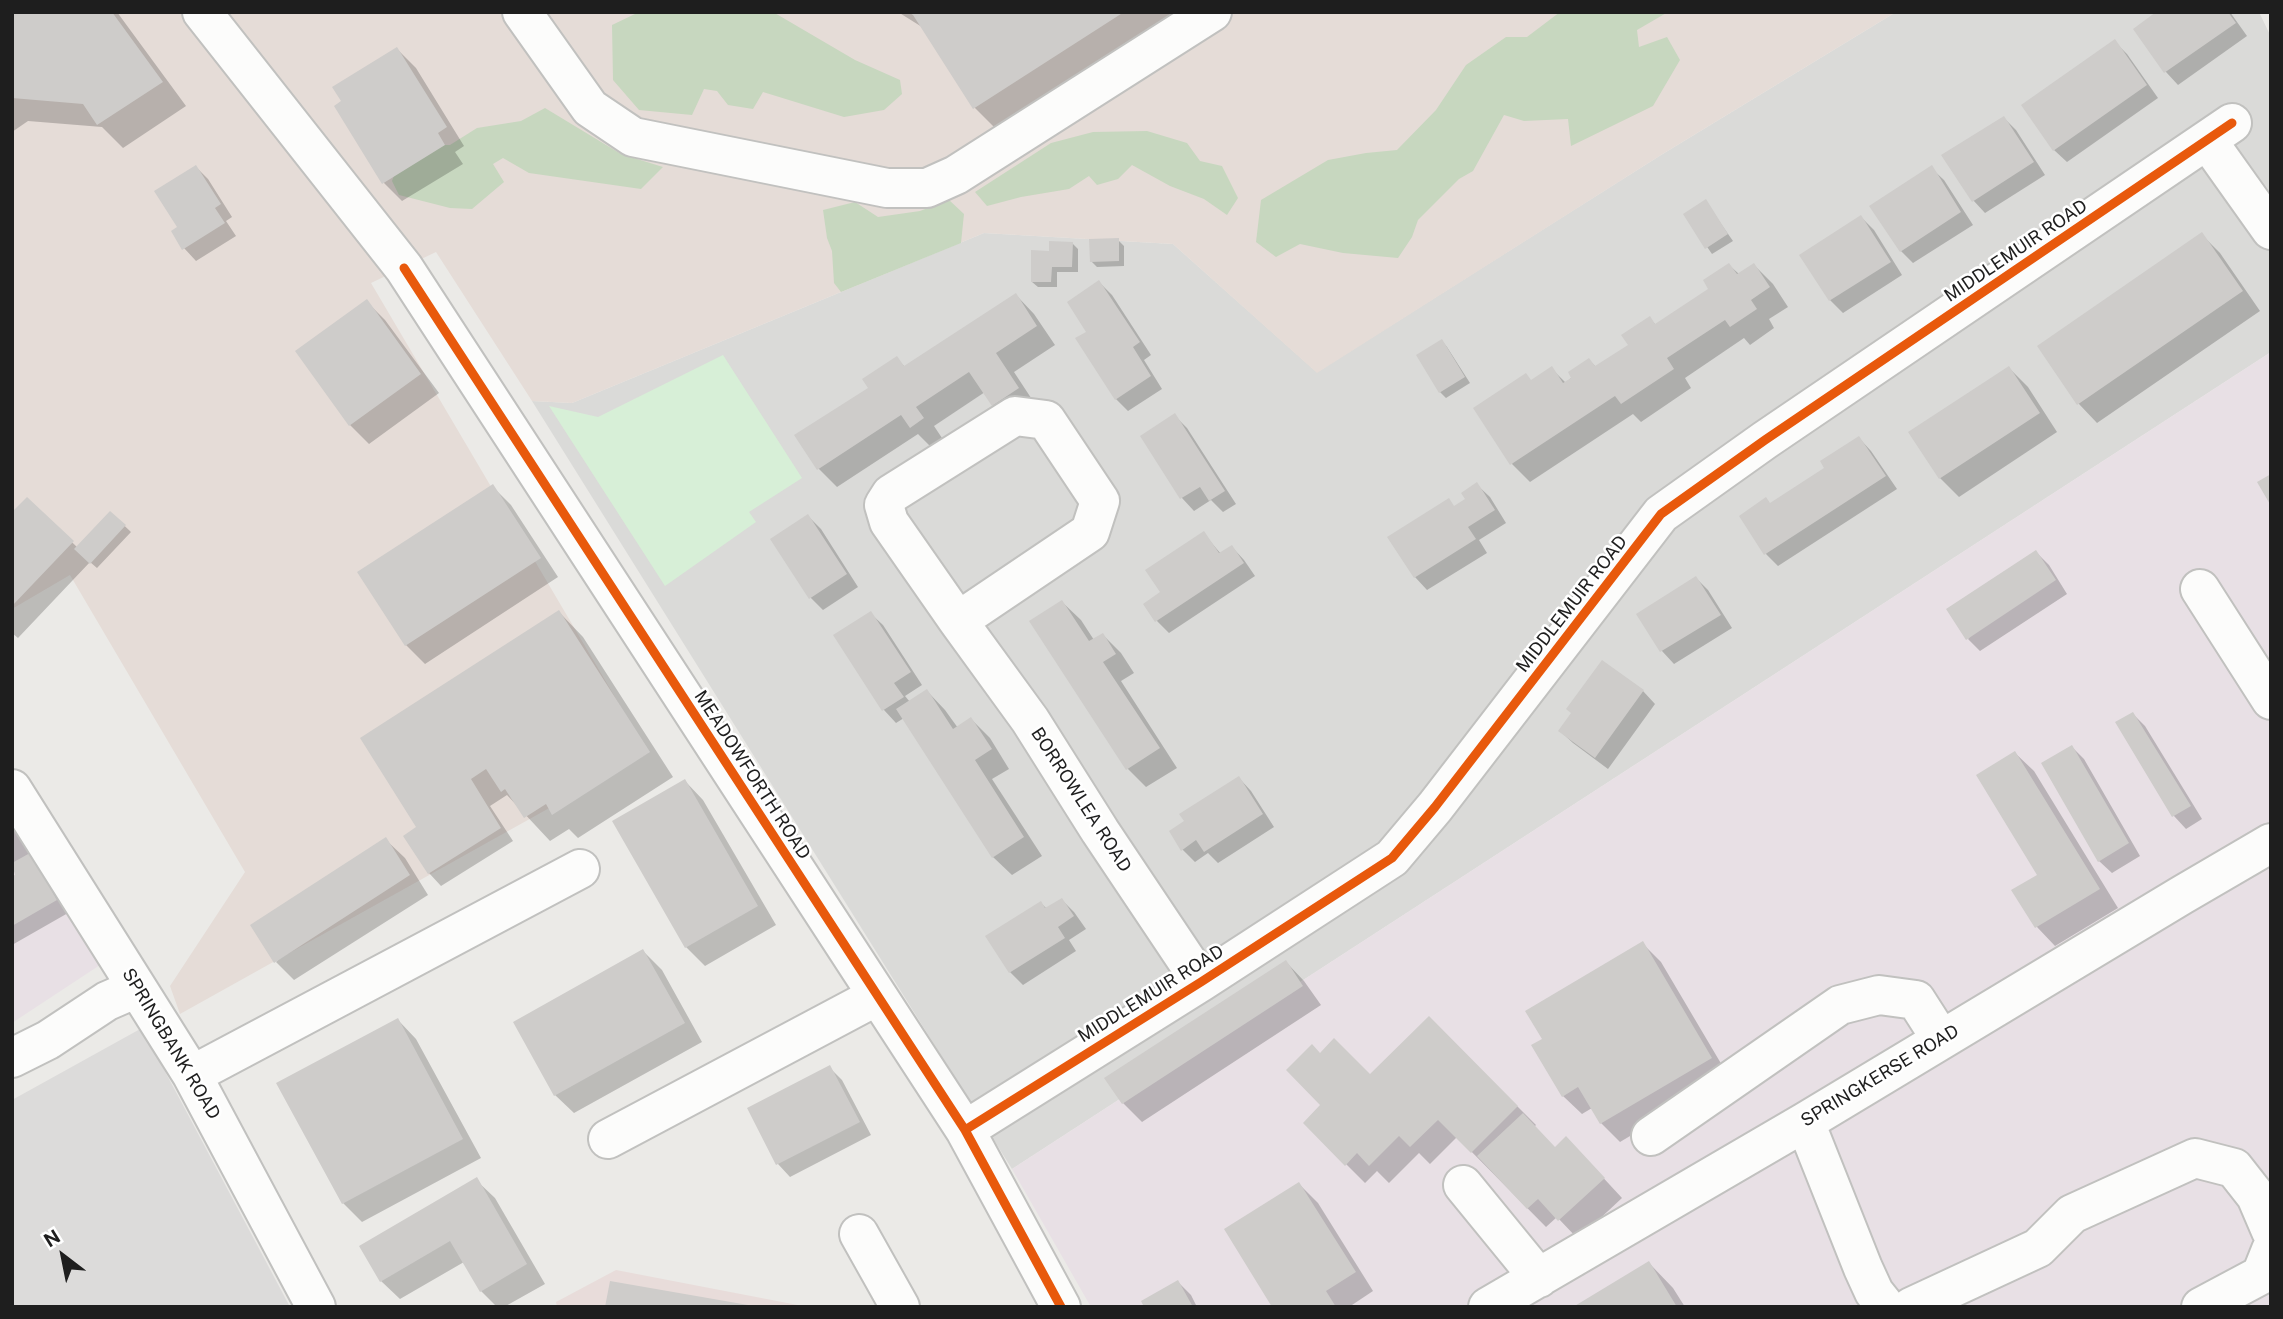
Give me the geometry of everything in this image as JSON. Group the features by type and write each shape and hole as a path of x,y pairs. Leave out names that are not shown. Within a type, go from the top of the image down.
{"street":[{"name":"MEADOWFORTH ROAD","path":"202,12 404,268 965,1130 1061,1307"},
{"path":"522,12 563,74 590,108 633,136 887,188 927,188 956,176 1212,12"},
{"name":"MIDDLEMUIR ROAD","path":"965,1130 1392,858 1435,807 1661,514 1765,440 2220,131 2271,230"},
{"name":"BORROWLEA ROAD","path":"958,621 1090,532 1100,501 1046,420 1016,416 891,494 884,505 888,522 958,621 1030,720 1201,982"},
{"path":"2200,589 2271,700"},
{"name":"SPRINGBANK ROAD","path":"12,789 24,835 137,988 192,1075 316,1307"},
{"name":"SPRINGKERSE ROAD","path":"1488,1307 1805,1122 2271,843"},
{"path":"192,1075 580,869"},
{"path":"12,1058 48,1040 107,1001 137,988"},
{"path":"1651,1136 1840,1005 1879,995 1916,1000 1941,1040"},
{"path":"607,1139 877,996"},
{"path":"1805,1122 1863,1268 1874,1292 1886,1307"},
{"path":"1911,1307 2038,1248 2072,1214 2195,1158 2234,1168 2256,1196 2271,1231"},
{"path":"1463,1185 1539,1278"},
{"path":"859,1234 900,1307"},
{"path":"2201,1307 2261,1275 2271,1252"}],"shaded area":[{"path":"12,12 1896,12 1661,155 1317,373 1173,244 984,233 572,403 532,401 436,252 371,283 648,753 180,1014 170,986 245,872 70,575 12,609"},
{"path":"1896,12 2259,12 2271,37 2271,352 1012,1169 532,401 572,403 984,233 1173,244 1317,372 1661,155"},
{"path":"2271,352 2271,1307 1091,1307 1012,1169"},
{"path":"12,820 100,965 12,1023"},
{"path":"142,1028 290,1307 12,1306 12,1100"},
{"path":"616,1270 808,1307 557,1307 556,1302"}],"green space":[{"path":"773,12 855,60 900,80 902,94 884,110 844,117 763,92 753,109 728,105 717,91 704,89 692,115 639,110 613,80 612,25 635,14"},
{"path":"1560,12 1668,12 1637,30 1639,47 1667,37 1680,60 1653,106 1571,146 1568,119 1524,121 1504,115 1473,171 1459,179 1418,220 1412,237 1398,258 1343,253 1300,244 1276,257 1256,242 1261,200 1328,160 1397,150 1436,110 1466,65 1506,37 1527,37"},
{"path":"545,108 621,154 663,167 641,189 529,173 503,158 493,164 504,182 472,209 450,208 399,195 392,181 398,165 434,145 450,145 477,128 521,121"},
{"path":"1147,131 1187,143 1200,161 1222,166 1238,198 1227,215 1204,199 1170,186 1132,165 1118,179 1097,185 1089,176 1069,189 987,206 975,192 1051,143 1093,132"},
{"path":"949,200 964,214 961,243 841,292 834,283 832,251 823,210 855,202 878,217 920,211"},
{"path":"723,355 802,478 749,512 756,522 665,586 549,406 598,417"}],"building":[{"path":"12,12 112,12 163,82 97,125 83,104 12,98"},
{"path":"908,12 1124,12 973,109 913,15"},
{"path":"2156,12 2228,12 2236,23 2164,73 2133,29"},
{"path":"2115,39 2147,85 2053,151 2021,105"},
{"path":"397,47 447,127 438,133 445,145 382,184 334,106 341,101 332,87"},
{"path":"2004,116 2034,162 1972,202 1941,155"},
{"path":"196,165 221,204 215,208 225,223 182,250 171,231 177,227 154,191"},
{"path":"1932,165 1961,212 1900,252 1869,206"},
{"path":"1706,199 1728,234 1705,249 1683,214"},
{"path":"1861,215 1891,262 1829,301 1799,255"},
{"path":"2202,232 2243,291 2077,405 2037,346"},
{"path":"1119,238 1119,261 1090,262 1089,239"},
{"path":"1049,241 1073,242 1072,267 1052,267 1051,282 1031,282 1031,250 1049,251"},
{"path":"1729,263 1737,274 1754,263 1770,287 1751,300 1757,309 1730,327 1725,320 1667,358 1674,369 1621,404 1615,396 1510,465 1473,408 1526,373 1531,380 1552,366 1563,383 1571,378 1568,372 1589,358 1595,366 1628,345 1621,335 1650,316 1655,324 1708,289 1703,280"},
{"path":"1099,280 1140,342 1133,347 1151,376 1115,400 1075,338 1086,332 1067,302"},
{"path":"1016,293 1037,326 996,353 1019,388 992,406 969,372 916,407 924,418 910,428 901,415 817,470 794,435 868,388 862,379 897,356 904,366"},
{"path":"367,299 421,374 349,426 295,351"},
{"path":"1442,339 1465,377 1439,393 1416,355"},
{"path":"2009,366 2040,413 1939,479 1908,432"},
{"path":"1175,413 1225,491 1209,501 1200,487 1180,499 1140,436"},
{"path":"1859,436 1886,476 1764,555 1739,516 1766,497 1770,503 1824,468 1820,461"},
{"path":"2271,474 2271,506 2257,482"},
{"path":"1477,482 1495,510 1468,527 1476,539 1414,578 1387,537 1449,498 1454,506 1465,499 1461,493"},
{"path":"493,484 541,558 405,646 357,572"},
{"path":"27,497 74,541 12,606 12,512"},
{"path":"110,511 126,525 90,564 74,549"},
{"path":"808,514 847,574 809,599 770,539"},
{"path":"1204,531 1219,553 1232,545 1244,563 1155,622 1143,604 1160,592 1145,570"},
{"path":"2036,550 2056,580 1966,640 1946,609"},
{"path":"1696,576 1721,615 1660,652 1636,614"},
{"path":"1062,600 1089,641 1103,633 1116,654 1103,662 1160,748 1126,770 1029,621"},
{"path":"559,610 650,752 552,815 546,804 524,818 505,789 501,792 486,769 471,779 501,828 428,874 403,836 416,827 360,738"},
{"path":"871,611 911,672 894,683 904,697 882,711 833,635"},
{"path":"1602,660 1644,690 1595,758 1558,731 1571,713 1566,709"},
{"path":"927,689 953,729 971,717 992,749 975,760 1024,837 992,858 896,709"},
{"path":"2133,712 2191,806 2172,817 2115,722"},
{"path":"2072,745 2129,843 2098,862 2041,763"},
{"path":"2015,751 2100,889 2035,928 2011,890 2037,875 1976,775"},
{"path":"1239,776 1263,814 1204,852 1196,840 1181,851 1169,831 1184,821 1179,814"},
{"path":"685,779 758,906 685,948 612,821"},
{"path":"386,837 410,875 274,963 250,925"},
{"path":"30,853 57,900 12,926 12,876 15,875 12,863"},
{"path":"1062,898 1074,916 1058,927 1065,938 1009,973 985,936 1041,901 1045,908"},
{"path":"1643,941 1712,1058 1600,1124 1578,1087 1562,1097 1531,1045 1542,1039 1525,1011"},
{"path":"643,949 685,1023 554,1096 513,1022"},
{"path":"1286,960 1303,986 1122,1104 1104,1078"},
{"path":"1429,1016 1518,1106 1471,1153 1438,1120 1410,1147 1399,1136 1369,1166 1357,1153 1345,1166 1303,1123 1320,1105 1286,1070 1312,1044 1320,1053 1334,1038 1370,1074"},
{"path":"398,1018 463,1139 342,1204 276,1083"},
{"path":"830,1065 860,1122 776,1165 747,1108"},
{"path":"1523,1113 1555,1147 1566,1136 1605,1178 1558,1221 1538,1199 1527,1209 1477,1156"},
{"path":"477,1177 527,1264 480,1292 450,1241 380,1282 359,1246"},
{"path":"1299,1182 1356,1272 1326,1291 1336,1307 1272,1307 1224,1229"},
{"path":"1649,1261 1677,1307 1573,1307"},
{"path":"1178,1280 1193,1307 1144,1307 1141,1301"},
{"path":"610,1281 748,1305 605,1307"}],"cycle path":[{"path":"965,1130 1392,858 1435,807 1661,514 1765,440 2232,123"},
{"path":"404,268 965,1130 1061,1307"}]}
